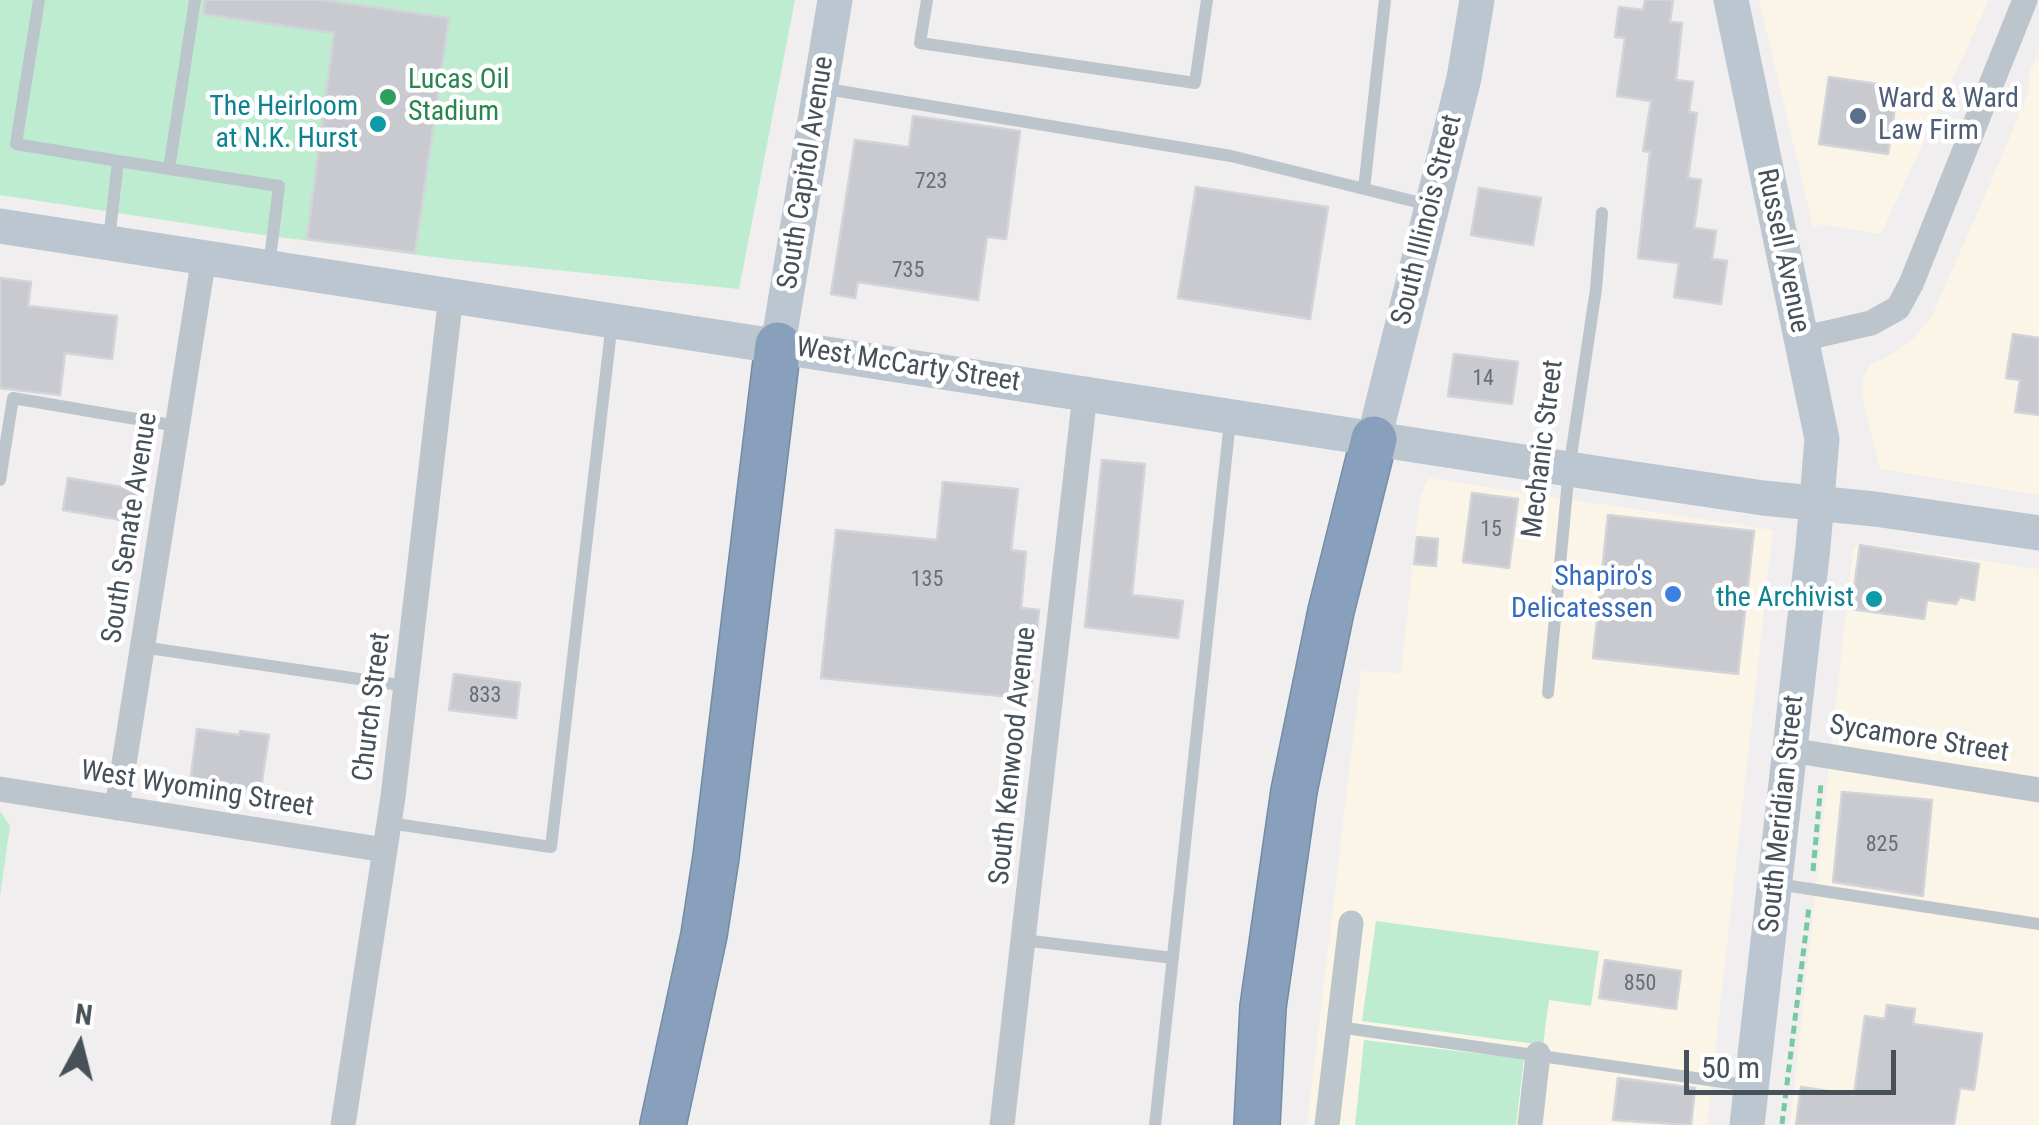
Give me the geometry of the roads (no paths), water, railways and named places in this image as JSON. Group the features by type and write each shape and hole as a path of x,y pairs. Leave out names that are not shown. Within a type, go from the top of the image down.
{"highway":[{"path":"663,1125 704,935 716,857 778,346"},
{"path":"1257,1125 1263,1007 1294,791 1331,611 1374,439"}],"main road":[{"name":"South Capitol Avenue","path":"778,346 836,0"},
{"name":"South Illinois Street","path":"1374,439 1464,78 1478,0"},
{"name":"Russell Avenue","path":"1731,0 1822,439 1817,502"},
{"name":"West McCarty Street","path":"0,226 1569,469 2039,533"},
{"name":"South Meridian Street","path":"1747,1125 1817,502"}],"street":[{"path":"1800,339 1871,324 1898,308 2024,0"},
{"name":"South Senate Avenue","path":"117,808 204,258"},
{"name":"Church Street","path":"343,1125 389,822 451,295"},
{"name":"South Kenwood Avenue","path":"1002,1125 1084,394"},
{"name":"Sycamore Street","path":"1790,750 2039,790"},
{"name":"West Wyoming Street","path":"0,789 385,850"},
{"path":"1326,1125 1351,923"},
{"path":"1530,1125 1538,1054"}],"lane":[{"path":"38,0 16,144 279,186 269,267"},
{"path":"169,169 195,0"},
{"path":"927,0 920,43 1195,83 1207,0"},
{"path":"1364,189 1385,0"},
{"path":"820,88 1231,156 1432,206"},
{"path":"109,243 118,161"},
{"name":"Mechanic Street","path":"1548,693 1569,469 1596,289 1602,213"},
{"path":"389,822 552,847 612,320"},
{"path":"0,480 13,398 178,426"},
{"path":"1156,1125 1230,417"},
{"path":"142,648 406,686"},
{"path":"1774,884 2039,924"},
{"path":"1023,940 1173,958"},
{"path":"1338,1027 1752,1086"}],"place":[{"name":"Lucas Oil Stadium","path":"388,97"},
{"name":"Ward & Ward Law Firm","path":"1858,116"},
{"name":"The Heirloom at N.K. Hurst","path":"378,124"},
{"name":"Shapiro's Delicatessen","path":"1673,594"},
{"name":"the Archivist","path":"1874,599"}]}
